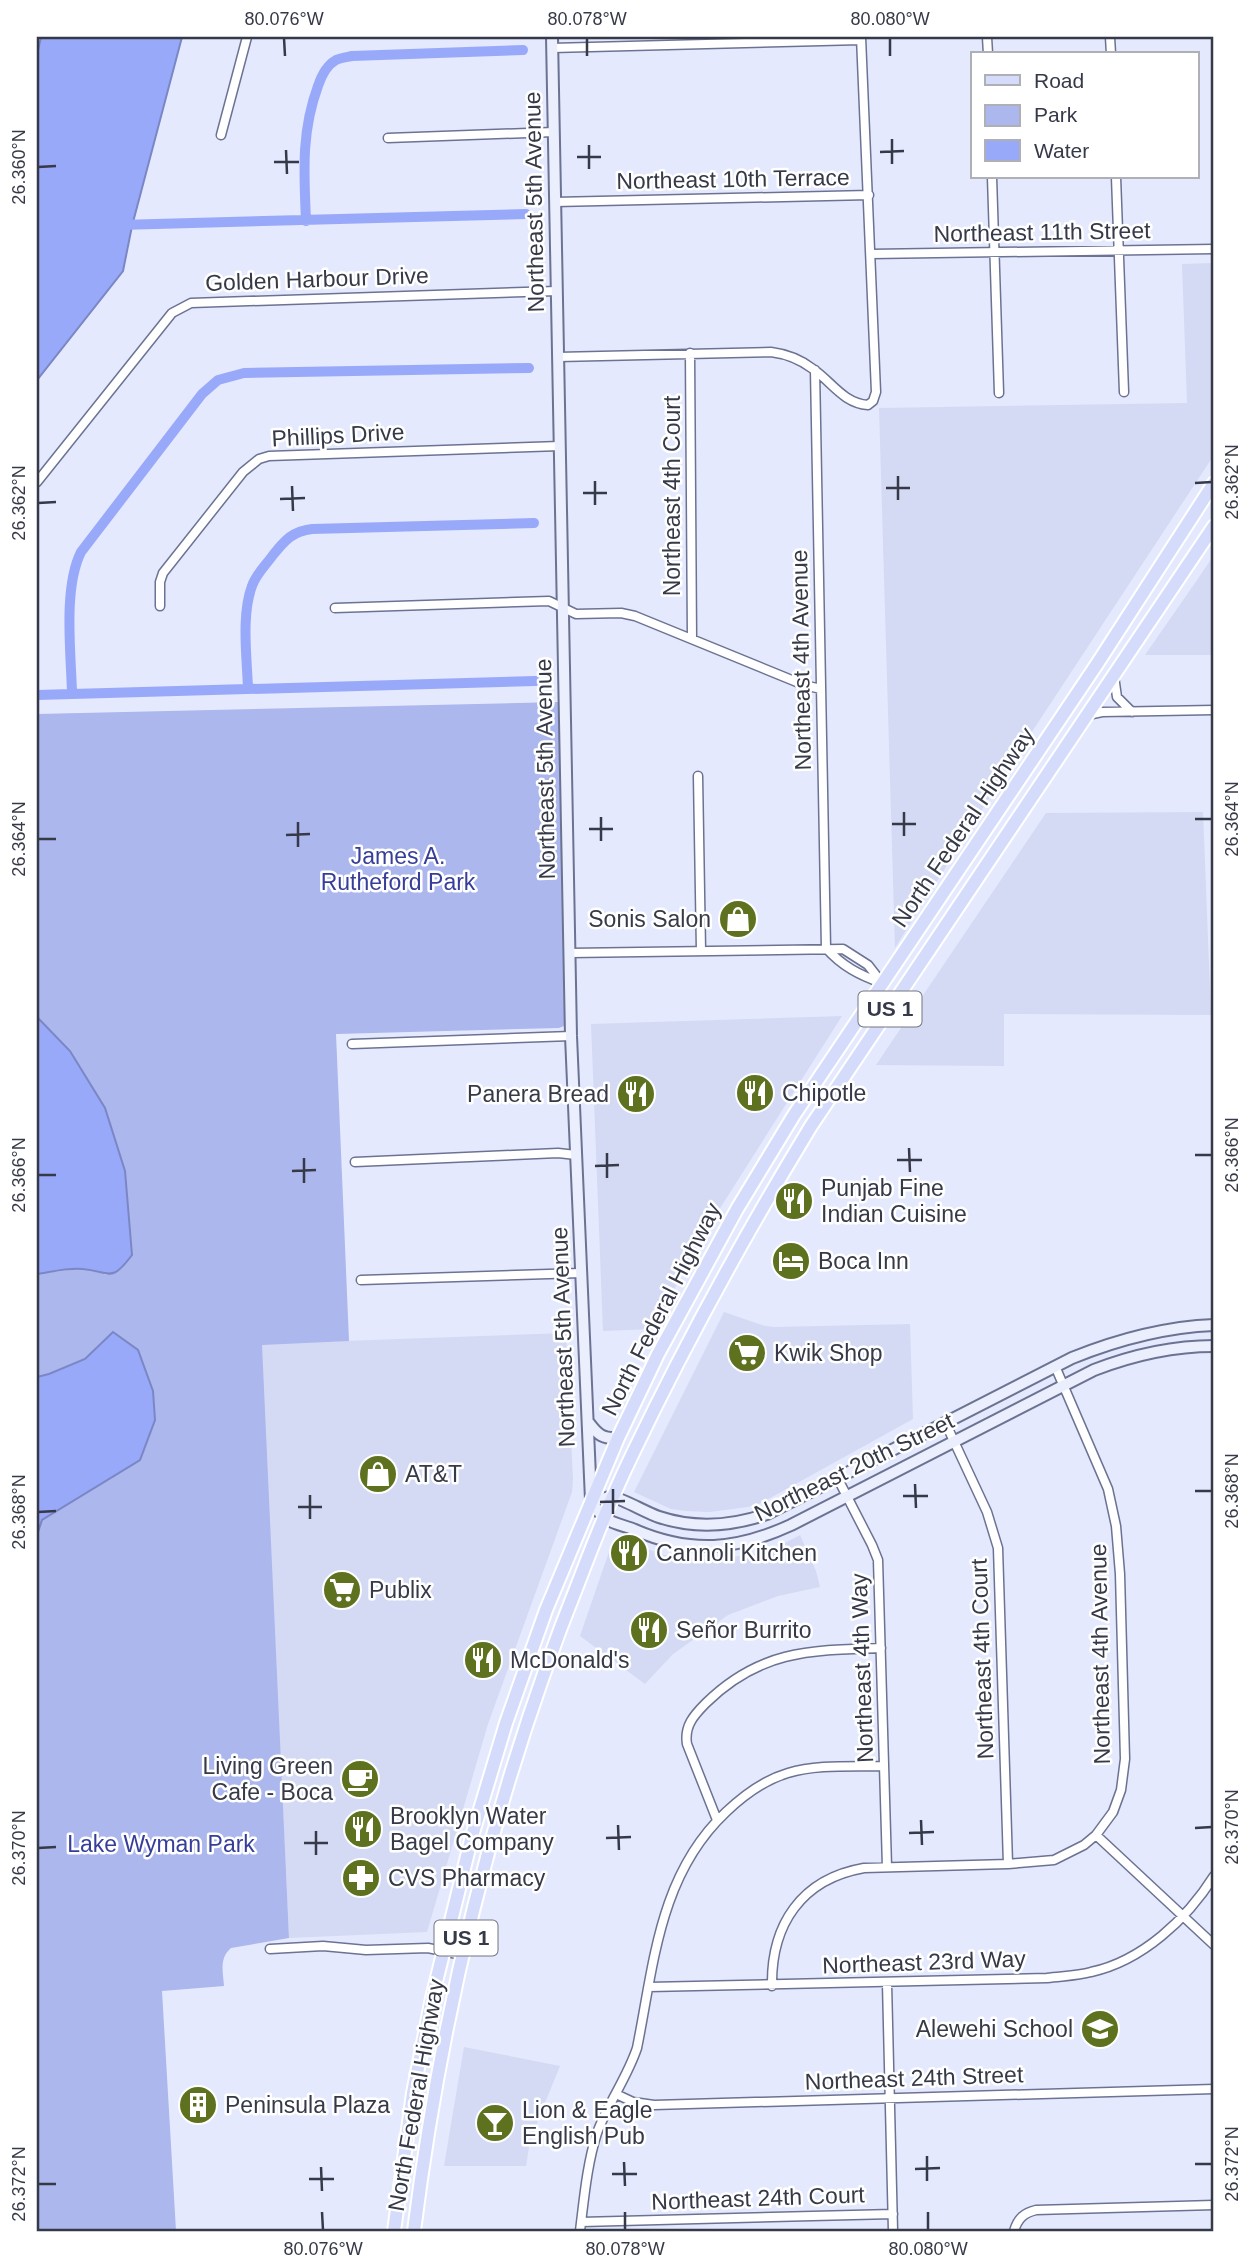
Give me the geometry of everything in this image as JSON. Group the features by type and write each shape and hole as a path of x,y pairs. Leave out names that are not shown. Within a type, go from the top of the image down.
{"main road":[{"name":"North Federal Highway","path":"394,2231 413,2092 457,1890 514,1699 546,1610 618,1438 681,1311 737,1209 794,1115 1097,664 1214,483"},
{"name":"North Federal Highway","path":"414,2231 433,2098 462,1955 509,1779 560,1629 631,1457 698,1321 811,1126 1214,526"},
{"path":"1097,664 1103,678 1103,692"},
{"path":"901,992 897,985 897,975 902,954"},
{"path":"881,1022 885,1007 883,983"},
{"path":"737,1209 741,1220 740,1245"},
{"path":"681,1311 698,1321"},
{"path":"457,1890 464,1910 472,1914"}],"street":[{"path":"221,135 247,37"},
{"path":"552,42 861,38 876,392 869,405 861,404 844,397 815,370 791,356 771,352 558,356"},
{"name":"Northeast 5th Avenue","path":"552,42 571,1036 591,1501"},
{"path":"388,138 554,132"},
{"path":"992,178 999,393"},
{"path":"1116,178 1124,391"},
{"name":"Northeast 10th Terrace","path":"555,202 869,195"},
{"name":"Northeast 11th Street","path":"871,254 1214,249"},
{"name":"Golden Harbour Drive","path":"37,482 172,313 191,303 557,291"},
{"name":"Northeast 4th Court","path":"690,353 692,639"},
{"name":"Northeast 4th Avenue","path":"815,370 826,948"},
{"name":"Phillips Drive","path":"160,606 160,582 163,573 243,472 259,459 269,456 560,446"},
{"path":"334,608 549,601 576,614 621,613 635,616 804,685 821,689"},
{"path":"1114,675 1117,697 1132,712"},
{"path":"1086,716 1102,712 1214,710"},
{"path":"698,776 701,951"},
{"path":"826,948 837,961 860,976 883,983"},
{"path":"569,953 843,949 868,965 883,983"},
{"path":"352,1044 571,1036"},
{"path":"794,1115 811,1126"},
{"path":"355,1162 558,1153 576,1155"},
{"path":"361,1280 581,1273"},
{"name":"Northeast 20th Street","path":"614,1497 672,1521 712,1525 740,1522 767,1514 1055,1366 1110,1343 1142,1333 1214,1325"},
{"name":"Northeast 20th Street","path":"604,1518 681,1545 738,1544 772,1534 1062,1386 1124,1359 1174,1349 1214,1346"},
{"name":"Northeast 4th Avenue","path":"772,1986 777,1941 790,1913 803,1898 826,1880 844,1872 864,1868 1054,1860 1074,1851 1096,1835 1113,1812 1121,1790 1125,1759 1116,1526 1108,1489 1055,1366"},
{"name":"Northeast 4th Court","path":"944,1422 987,1512 998,1548 1007,1864"},
{"path":"588,1423 604,1438 618,1438"},
{"name":"Northeast 4th Way","path":"837,1477 878,1560 887,1867"},
{"path":"604,1518 591,1501 614,1497"},
{"path":"712,1525 713,1546"},
{"path":"717,1820 685,1734 701,1708 732,1681 769,1662 808,1651 881,1648"},
{"path":"581,2227 595,2143 605,2114 631,2066 637,2048 661,1929 670,1897 689,1856 717,1820 752,1790 769,1780 789,1772 811,1768 884,1766"},
{"path":"1096,1835 1214,1945"},
{"name":"Northeast 23rd Way","path":"649,1987 1047,1978 1092,1972 1121,1961 1160,1938 1183,1917 1214,1876"},
{"path":"270,1949 323,1946 366,1950 443,1950 462,1955"},
{"path":"887,1983 894,2231"},
{"name":"Northeast 24th Street","path":"616,2094 633,2102 654,2105 1214,2089"},
{"path":"1014,2231 1018,2220 1026,2213 1036,2210 1214,2205"},
{"name":"Northeast 24th Court","path":"581,2227 893,2214"}],"shaded area":[{"path":"1214,263 1214,455 1010,765 895,948 879,408 1187,403 1182,264"},
{"path":"1214,555 1214,655 1145,655 1195,583"},
{"path":"1203,812 1211,1015 1004,1014 1004,1066 876,1065 1046,813"},
{"path":"842,1016 703,1235 653,1329 603,1331 591,1024"},
{"path":"724,1312 775,1327 910,1324 913,1419 761,1503 748,1507 710,1512 685,1511 671,1509 634,1492"},
{"path":"566,1333 572,1492 488,1724 427,1932 289,1938 261,1344"},
{"path":"800,1535 820,1587 778,1596 728,1615 673,1654 645,1684 580,1636 611,1546 618,1538 664,1555 713,1560 758,1553 775,1548"},
{"path":"464,2047 560,2066 529,2147 526,2166 444,2166"}],"green space":[{"name":"Lake Wyman Park","path":"559,702 564,1026 336,1034 349,1341 262,1345 289,1938 231,1948 223,1961 224,1986 162,1991 176,2231 37,2231 37,1535 42,1520 140,1460 85,1359 37,1377 37,1274 82,1268 107,1275 70,1051 37,1017 37,714"}],"water":[{"path":"41,37 182,37 132,226 123,271 37,380 37,55"},
{"path":"37,1017 70,1051 105,1108 125,1171 132,1255 115,1273 72,1269 37,1274"},
{"path":"113,1332 138,1350 153,1391 155,1420 140,1460 42,1520 37,1535 37,1377 85,1359"}],"waterway":[{"path":"306,221 306,136 319,83 333,62 352,56 523,50"},
{"path":"119,225 526,214"},
{"path":"72,693 70,602 75,567 81,552 202,394 218,380 244,373 529,368"},
{"path":"248,689 246,623 252,586 277,550 294,534 312,529 534,523"},
{"path":"37,695 535,681"}],"place":[{"name":"Sonis Salon","path":"738,919"},
{"name":"Chipotle","path":"755,1093"},
{"name":"Panera Bread","path":"636,1094"},
{"name":"Punjab Fine Indian Cuisine","path":"794,1201"},
{"name":"Boca Inn","path":"791,1261"},
{"name":"Kwik Shop","path":"747,1353"},
{"name":"AT&T","path":"378,1474"},
{"name":"Cannoli Kitchen","path":"629,1553"},
{"name":"Publix","path":"342,1590"},
{"name":"Señor Burrito","path":"649,1630"},
{"name":"McDonald's","path":"483,1660"},
{"name":"Living Green Cafe - Boca","path":"360,1779"},
{"name":"Brooklyn Water Bagel Company","path":"363,1829"},
{"name":"CVS Pharmacy","path":"361,1878"},
{"name":"Alewehi School","path":"1100,2029"},
{"name":"Peninsula Plaza","path":"198,2105"},
{"name":"Lion & Eagle English Pub","path":"495,2123"}],"park label":[{"name":"James A. Rutheford Park","path":"398,869"}]}
